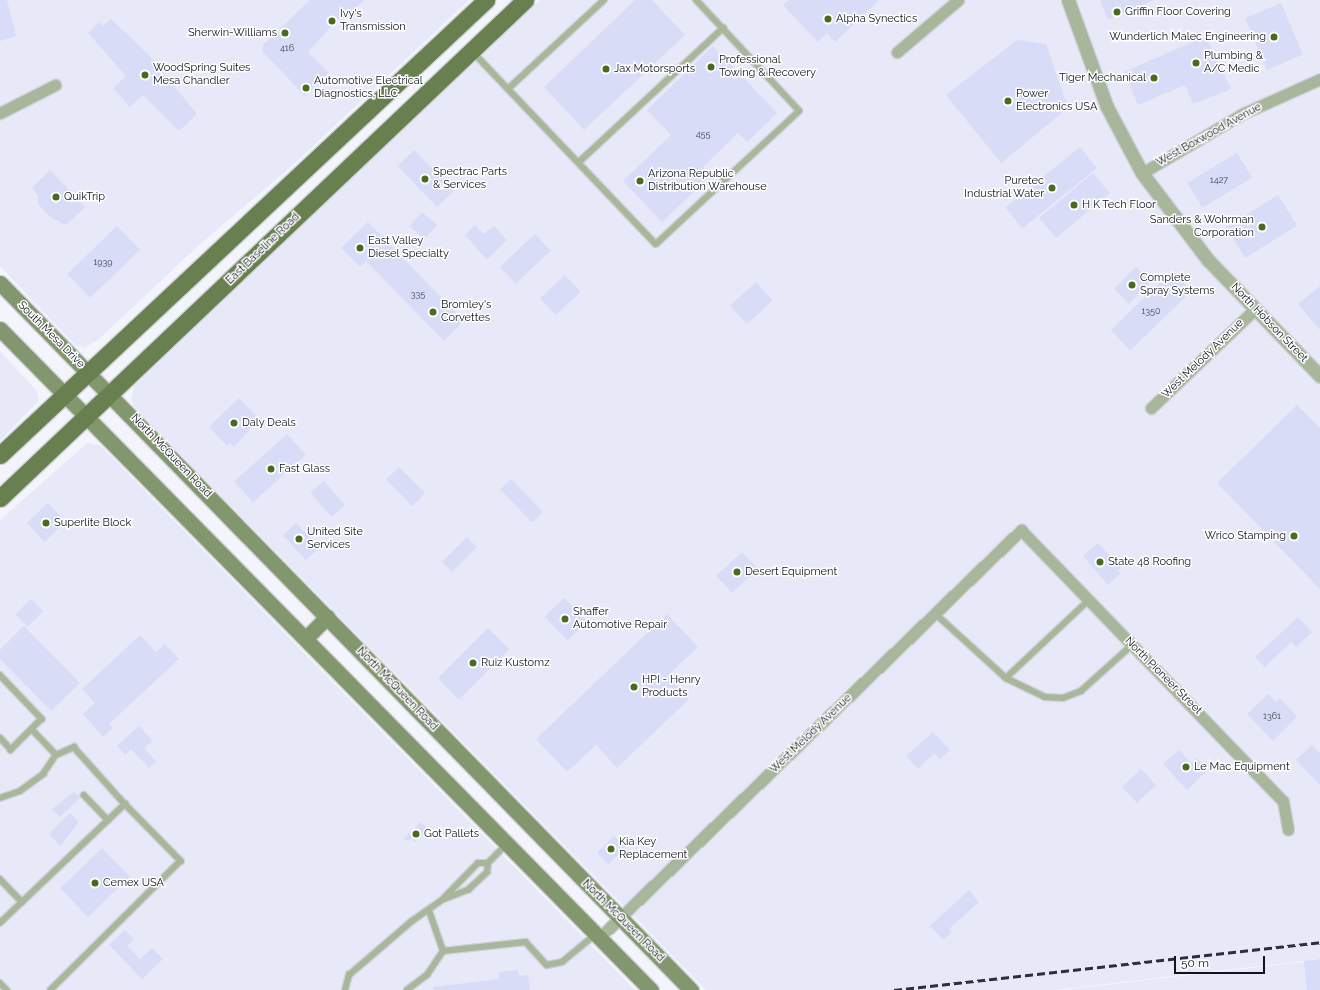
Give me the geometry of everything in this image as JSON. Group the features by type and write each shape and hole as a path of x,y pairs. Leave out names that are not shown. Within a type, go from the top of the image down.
{"main road":[{"path":"0,455 486,0"},
{"name":"East Baseline Road","path":"0,498 81,411 107,391 525,0"},
{"path":"340,138 358,157"},
{"name":"South Mesa Drive","path":"0,283 107,391"},
{"path":"0,328 651,990"},
{"name":"North McQueen Road","path":"107,391 691,990"},
{"path":"306,638 327,617"}],"street":[{"path":"897,52 958,0"},
{"name":"North Hobson Street","path":"1068,0 1107,107 1142,173 1208,260 1320,376"},
{"name":"West Boxwood Avenue","path":"1142,173 1242,114 1320,79"},
{"path":"0,113 55,85"},
{"name":"West Melody Avenue","path":"1151,408 1255,309"},
{"name":"West Melody Avenue","path":"598,935 621,919 1022,530"},
{"name":"North Pioneer Street","path":"1022,530 1088,601 1284,801 1288,830"}],"lane":[{"path":"509,88 604,0"},
{"path":"472,50 656,244 799,111 696,0"},
{"path":"579,162 723,28"},
{"path":"1006,678 1088,601"},
{"path":"936,614 1006,678 1045,697 1063,698 1081,691 1132,645"},
{"path":"0,675 42,719 11,750 0,738"},
{"path":"32,730 56,755"},
{"path":"0,798 20,791 43,774 56,755 74,747 124,804 182,861 51,990"},
{"path":"84,795 108,820"},
{"path":"0,923 124,804"},
{"path":"345,990 349,975 412,921 429,911 443,899 478,863 488,862 508,844"},
{"path":"443,899 468,890 487,872 488,862"},
{"path":"0,879 22,902"},
{"path":"429,911 443,951"},
{"path":"443,951 526,942 548,965 562,962 598,935"},
{"path":"407,990 427,975 443,951"},
{"path":"0,983 7,990"}],"shaded area":[{"path":"0,0 469,0 294,164 197,247 98,340 84,348 75,345 0,266"},
{"path":"540,0 1320,0 1320,959 1054,990 706,990 136,409 131,400 134,386"},
{"path":"0,351 37,391 39,400 0,441"},
{"path":"87,443 100,445 635,990 0,990 0,520"},
{"path":"1320,960 1320,990 1062,990"}],"building":[{"path":"0,0 7,0 16,36 0,41"},
{"path":"310,0 364,0 344,19 341,16 308,52 329,73 305,96 262,51 263,45"},
{"name":"Jax Motorsports","path":"635,0 652,0 685,35 584,130 544,87"},
{"name":"Alpha Synectics","path":"789,0 879,0 835,42 827,33 818,42 783,5"},
{"name":"Griffin Floor Covering","path":"1100,0 1154,0 1108,20"},
{"name":"Wunderlich Malec Engineering","path":"1281,3 1303,55 1267,70 1245,18"},
{"name":"WoodSpring Suites Mesa Chandler","path":"111,19 149,55 197,114 179,131 143,95 130,107 113,88 126,76 88,33 99,22 103,26"},
{"path":"1206,36 1231,89 1193,104 1185,85 1138,105 1124,72"},
{"name":"Power Electronics USA","path":"1017,40 1046,44 1068,108 1001,163 946,95"},
{"path":"713,46 777,113 747,142 738,133 703,167 711,175 662,222 623,181 671,135 647,110"},
{"name":"Puretec Industrial Water","path":"1080,147 1097,168 1022,228 1005,207"},
{"name":"Spectrac Parts & Services","path":"414,150 454,191 437,207 397,166"},
{"path":"1237,153 1252,178 1202,208 1187,183"},
{"name":"QuikTrip","path":"50,170 85,207 66,225 50,217 38,204 38,196 32,188"},
{"name":"H K Tech Floor","path":"1093,173 1110,193 1056,238 1039,218"},
{"name":"Sanders & Wohrman Corporation","path":"1278,195 1297,226 1245,258 1226,227"},
{"path":"422,212 437,225 425,239 410,226"},
{"path":"368,222 464,321 444,341 366,261 360,267 341,248"},
{"path":"475,225 484,234 494,226 507,240 487,260 465,235"},
{"name":"QuikTrip","path":"117,226 140,250 90,298 67,274"},
{"path":"535,234 551,251 516,284 500,267"},
{"name":"Complete Spray Systems","path":"1136,267 1151,282 1129,304 1114,289"},
{"path":"1172,271 1191,291 1130,350 1111,330"},
{"path":"565,275 581,292 556,315 540,298"},
{"path":"756,282 773,301 747,324 730,305"},
{"path":"1320,286 1320,330 1298,304"},
{"name":"Daly Deals","path":"239,398 259,419 234,447 230,443 227,446 209,427"},
{"name":"Wrico Stamping","path":"1297,405 1320,428 1320,589 1217,483"},
{"name":"Fast Glass","path":"287,434 306,455 253,502 234,482"},
{"path":"399,467 425,493 412,506 386,480"},
{"path":"511,479 543,512 532,523 500,489"},
{"path":"324,481 345,505 331,517 310,493"},
{"name":"Superlite Block","path":"48,503 66,522 45,542 27,523"},
{"name":"United Site Services","path":"296,523 319,548 306,560 283,535"},
{"path":"467,537 477,547 452,572 442,562"},
{"name":"State 48 Roofing","path":"1098,543 1114,560 1109,564 1112,568 1118,564 1121,568 1118,570 1121,573 1108,585 1083,556"},
{"name":"Desert Equipment","path":"742,552 758,569 732,593 716,576"},
{"name":"Shaffer Automotive Repair","path":"564,598 587,622 568,640 545,617"},
{"path":"31,599 43,611 27,627 15,615"},
{"name":"HPI - Henry Products","path":"667,614 698,647 667,676 689,699 617,768 596,745 567,772 536,739"},
{"path":"1298,617 1312,632 1296,647 1291,642 1265,667 1255,657"},
{"path":"24,626 80,683 51,711 0,659 0,650"},
{"name":"Ruiz Kustomz","path":"488,628 509,649 459,699 438,678"},
{"path":"140,635 156,652 165,644 179,659 109,724 113,728 103,737 83,714 95,703 82,689"},
{"path":"1268,694 1276,702 1280,698 1297,717 1273,741 1247,714"},
{"path":"139,726 153,741 144,748 156,761 149,768 131,749 125,755 117,746"},
{"path":"933,732 950,750 940,759 934,753 918,769 906,756"},
{"path":"1312,745 1320,753 1320,785 1296,760"},
{"name":"Le Mac Equipment","path":"1179,750 1191,763 1196,758 1208,770 1187,790 1163,764"},
{"path":"1141,769 1156,785 1137,803 1122,787"},
{"path":"74,792 80,798 60,817 52,809"},
{"path":"70,813 79,822 60,846 49,834"},
{"name":"Got Pallets","path":"421,822 428,830 415,842 411,838 407,841 404,838"},
{"name":"Kia Key Replacement","path":"614,836 625,847 608,864 597,853"},
{"name":"Cemex USA","path":"102,848 130,877 88,917 60,888"},
{"path":"969,890 979,902 949,929 952,932 943,940 930,926"},
{"path":"125,930 134,939 127,946 140,959 152,948 163,959 142,979 109,945"},
{"path":"1320,959 1320,990 1307,990 1304,961"},
{"path":"518,970 519,976 528,975 530,990 434,990 433,987 499,979 498,972"}],"railway":[{"path":"894,990 1320,942"}],"place":[{"name":"Griffin Floor Covering","path":"1117,12"},
{"name":"Alpha Synectics","path":"828,19"},
{"name":"Ivy's Transmission","path":"332,21"},
{"name":"Sherwin-Williams","path":"285,33"},
{"name":"Wunderlich Malec Engineering","path":"1274,37"},
{"name":"Plumbing & A/C Medic","path":"1196,63"},
{"name":"Professional Towing & Recovery","path":"711,67"},
{"name":"Jax Motorsports","path":"606,69"},
{"name":"WoodSpring Suites Mesa Chandler","path":"145,75"},
{"name":"Tiger Mechanical","path":"1154,78"},
{"name":"Automotive Electrical Diagnostics, LLC","path":"306,88"},
{"name":"Power Electronics USA","path":"1008,101"},
{"name":"Spectrac Parts & Services","path":"425,179"},
{"name":"Arizona Republic Distribution Warehouse","path":"640,181"},
{"name":"Puretec Industrial Water","path":"1052,188"},
{"name":"QuikTrip","path":"56,197"},
{"name":"H K Tech Floor","path":"1074,205"},
{"name":"Sanders & Wohrman Corporation","path":"1262,227"},
{"name":"East Valley Diesel Specialty","path":"360,248"},
{"name":"Complete Spray Systems","path":"1132,285"},
{"name":"Bromley's Corvettes","path":"433,312"},
{"name":"Daly Deals","path":"234,423"},
{"name":"Fast Glass","path":"271,469"},
{"name":"Superlite Block","path":"46,523"},
{"name":"Wrico Stamping","path":"1294,536"},
{"name":"United Site Services","path":"299,539"},
{"name":"State 48 Roofing","path":"1100,562"},
{"name":"Desert Equipment","path":"737,572"},
{"name":"Shaffer Automotive Repair","path":"565,619"},
{"name":"Ruiz Kustomz","path":"473,663"},
{"name":"HPI - Henry Products","path":"634,687"},
{"name":"Le Mac Equipment","path":"1186,767"},
{"name":"Got Pallets","path":"416,834"},
{"name":"Kia Key Replacement","path":"611,849"},
{"name":"Cemex USA","path":"95,883"}]}
